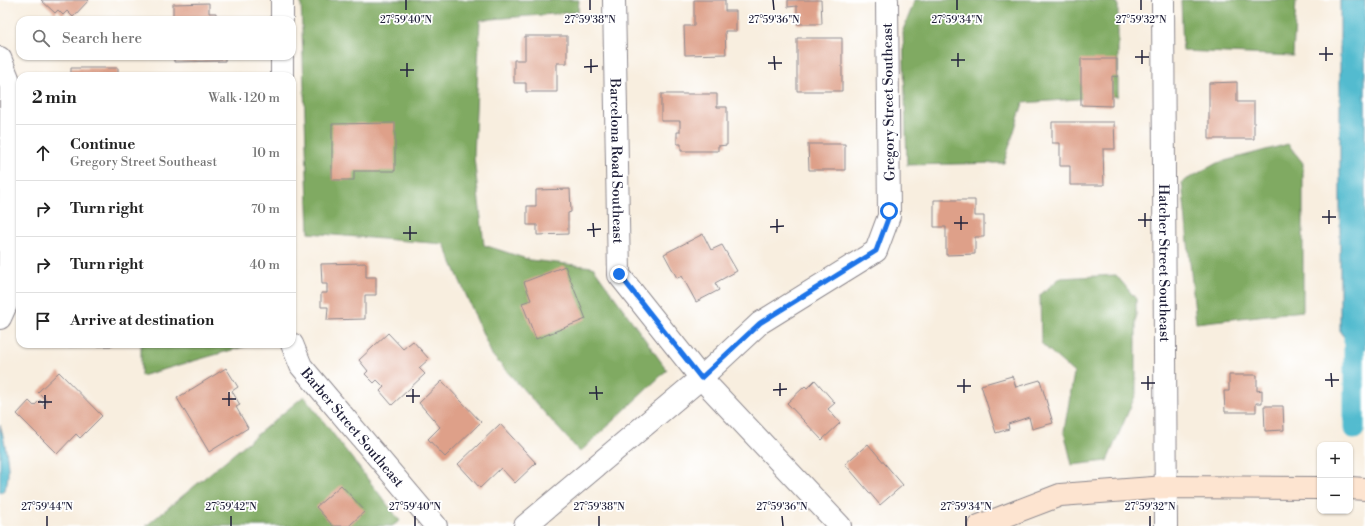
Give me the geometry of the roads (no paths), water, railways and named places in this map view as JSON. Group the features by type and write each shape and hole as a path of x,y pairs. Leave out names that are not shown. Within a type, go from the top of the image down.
{"street":[{"path":"282,0 282,16"},
{"name":"Barcelona Road Southeast","path":"614,0 619,274 701,378 840,526"},
{"name":"Gregory Street Southeast","path":"701,378 760,323 876,251 889,216 887,0"},
{"name":"Hatcher Street Southeast","path":"1163,0 1166,526"},
{"path":"0,58 11,86 11,112 9,298 0,318"},
{"path":"282,60 282,72"},
{"name":"Barber Street Southeast","path":"294,348 301,366 436,526"},
{"path":"525,526 701,378"},
{"path":"979,526 1060,495 1166,487 1317,488"},
{"path":"1353,488 1365,488"}],"water":[{"path":"1340,0 1365,0 1365,349 1354,349 1340,332"},
{"path":"0,425 8,461 8,472 5,489 0,493"}],"waterway":[{"path":"1354,321 1354,429"}]}
